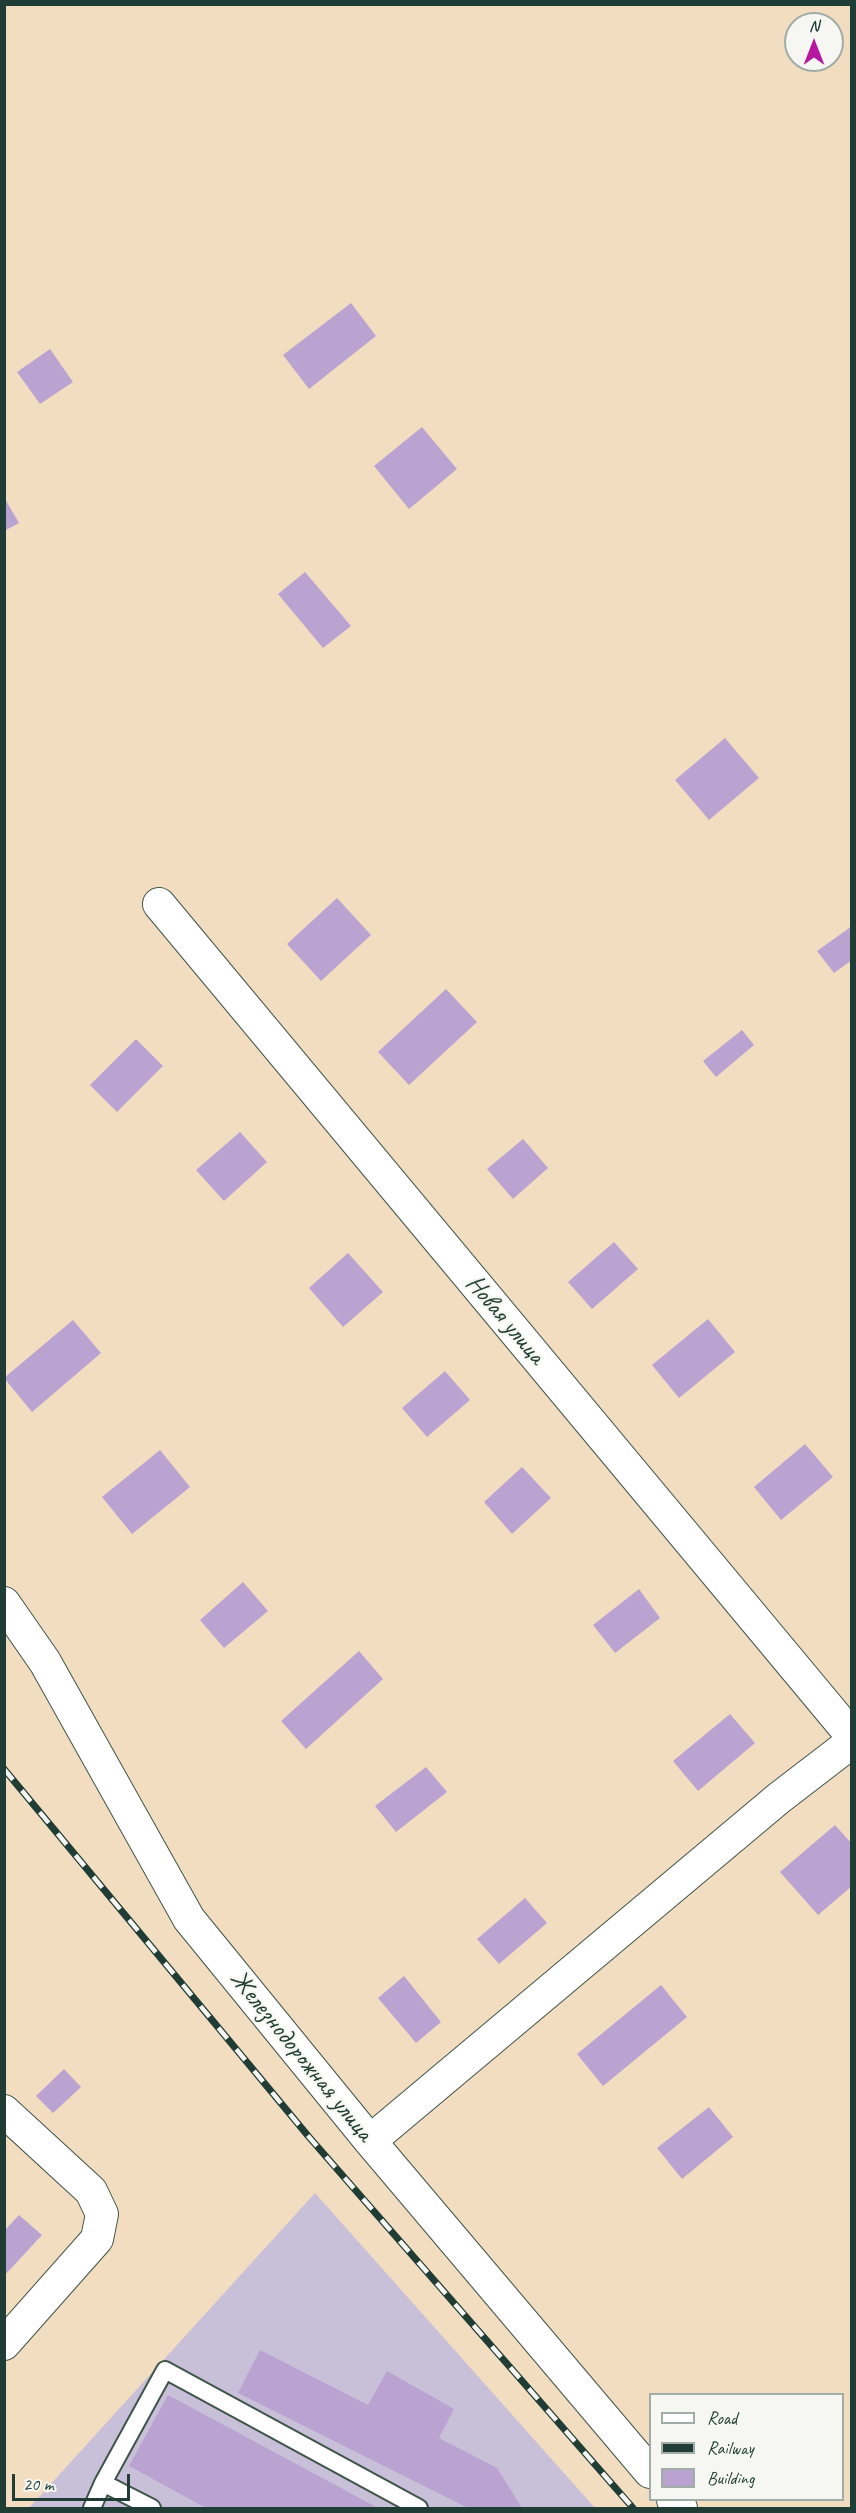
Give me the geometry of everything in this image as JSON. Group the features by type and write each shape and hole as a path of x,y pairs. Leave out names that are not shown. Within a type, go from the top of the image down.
{"street":[{"name":"Новая улица","path":"159,904 852,1736"},
{"name":"Железнодорожная улица","path":"4,1603 45,1662 189,1919 370,2141 649,2470"},
{"path":"370,2141 770,1806 852,1742"},
{"path":"4,2111 92,2191 102,2214 97,2239 4,2344"}],"lane":[{"path":"92,2508 103,2483 165,2370 419,2508"},
{"path":"103,2483 152,2508"}],"shaded area":[{"path":"315,2193 595,2508 29,2508"}],"building":[{"path":"351,303 376,336 309,389 283,355"},
{"path":"50,349 73,382 40,404 17,372"},
{"path":"422,427 457,469 409,509 374,466"},
{"path":"4,497 19,523 4,531"},
{"path":"305,572 351,626 323,648 278,594"},
{"path":"725,738 759,778 709,820 675,780"},
{"path":"337,898 371,935 321,981 287,944"},
{"path":"852,926 852,960 834,973 817,951"},
{"path":"446,989 477,1022 409,1085 378,1052"},
{"path":"742,1030 754,1045 716,1077 703,1061"},
{"path":"136,1039 163,1066 117,1112 90,1085"},
{"path":"240,1132 267,1162 224,1201 196,1170"},
{"path":"523,1139 548,1168 513,1199 487,1169"},
{"path":"614,1242 638,1269 592,1309 568,1282"},
{"path":"348,1253 383,1292 343,1327 309,1288"},
{"path":"708,1319 735,1352 679,1398 652,1365"},
{"path":"73,1320 101,1353 32,1412 4,1378"},
{"path":"445,1371 470,1400 427,1437 402,1408"},
{"path":"805,1444 833,1477 781,1520 754,1487"},
{"path":"160,1450 190,1487 132,1534 102,1497"},
{"path":"522,1467 551,1498 512,1534 484,1502"},
{"path":"243,1582 268,1611 224,1648 200,1620"},
{"path":"639,1589 660,1618 615,1653 593,1625"},
{"path":"359,1651 383,1679 306,1749 281,1721"},
{"path":"730,1714 755,1743 698,1791 673,1761"},
{"path":"426,1767 447,1792 396,1832 375,1806"},
{"path":"835,1825 852,1844 852,1886 818,1915 780,1872"},
{"path":"525,1898 547,1923 499,1964 477,1939"},
{"path":"404,1976 441,2022 416,2043 378,1998"},
{"path":"661,1985 687,2017 603,2086 577,2054"},
{"path":"64,2069 81,2087 53,2113 36,2096"},
{"path":"709,2107 733,2137 682,2179 657,2148"},
{"path":"19,2215 42,2235 4,2276 4,2231"},
{"path":"260,2350 368,2405 387,2371 454,2409 439,2438 497,2468 522,2508 468,2508 238,2393"},
{"path":"168,2395 378,2508 206,2508 129,2466"}],"railway":[{"path":"4,1769 309,2137 633,2508"}]}
